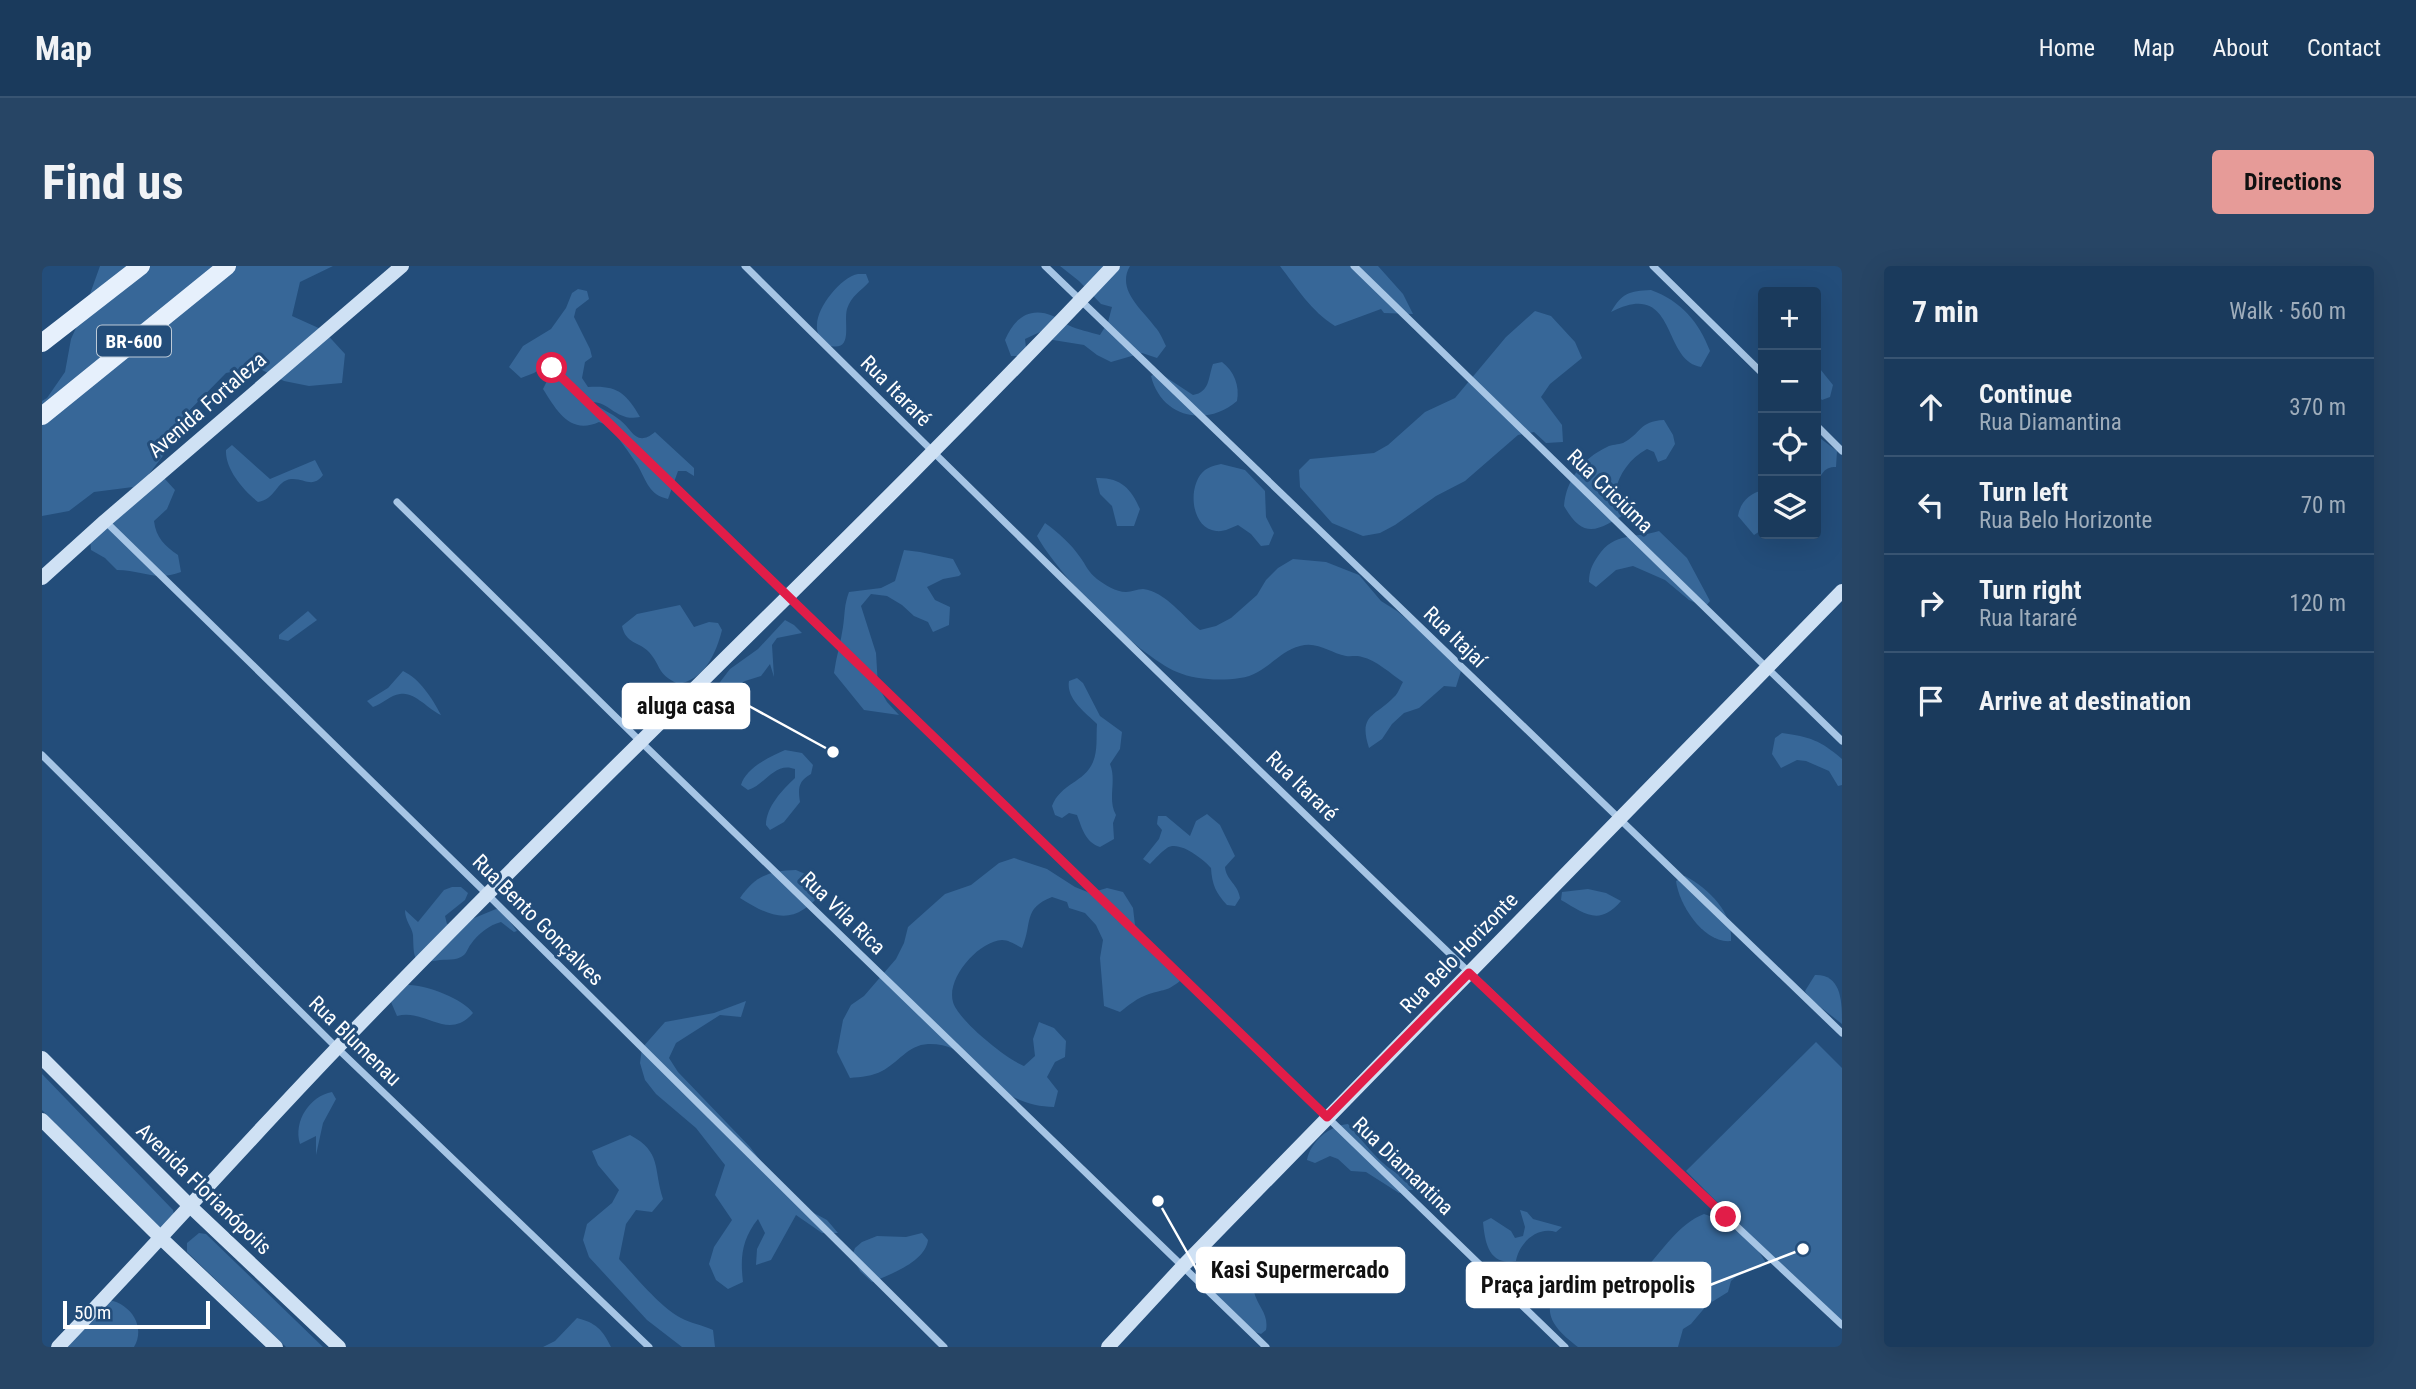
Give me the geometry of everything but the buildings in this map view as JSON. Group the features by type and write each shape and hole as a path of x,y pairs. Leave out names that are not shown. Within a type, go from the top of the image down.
{"main road":[{"name":"BR-600","path":"42,343 141,266"},
{"name":"BR-600","path":"42,416 227,266"}],"street":[{"name":"Avenida Fortaleza","path":"42,578 105,520 402,266"},
{"name":"Rua Itararé","path":"745,266 933,453 1469,973 1842,1325"},
{"name":"Rua Itajaí","path":"1045,266 1842,1033"},
{"path":"58,1347 162,1239 337,1048 933,453 1113,266"},
{"name":"Rua Criciúma","path":"1354,266 1842,741"},
{"path":"1653,266 1758,369"},
{"name":"Rua Diamantina","path":"552,368 1565,1347"},
{"path":"1821,430 1842,451"},
{"name":"Rua Vila Rica","path":"397,502 1266,1347"},
{"name":"Rua Bento Gonçalves","path":"105,520 944,1347"},
{"name":"Rua Belo Horizonte","path":"1108,1347 1183,1265 1842,590"},
{"name":"Rua Blumenau","path":"42,755 337,1048 649,1347"},
{"name":"Avenida Florianópolis","path":"42,1058 191,1207 339,1347"},
{"path":"42,1120 276,1347"}],"shaded area":[{"path":"100,266 333,266 300,282 292,316 323,330 345,354 342,383 309,386 284,381 256,367 226,373 182,418 169,448 149,474 164,478 175,490 167,509 154,521 162,541 178,555 181,572 172,575 156,576 117,570 105,558 91,550 90,536 133,487 94,492 69,511 42,516 42,401 65,372 71,339"},
{"path":"1060,266 1130,266 1126,283 1128,291 1166,346 1157,358 1142,353 1111,362 1084,345 1053,340 1040,332 1025,339 1027,356 1011,356 1005,340 1023,316 1044,313 1072,327 1100,335 1108,322 1112,307 1101,304"},
{"path":"1280,266 1378,266 1403,294 1413,314 1384,313 1381,309 1335,326 1312,306"},
{"path":"858,274 866,274 869,282 849,304 845,341 836,347 827,345 817,331 821,310 831,294 844,281"},
{"path":"578,289 587,291 589,299 576,309 574,317 592,357 585,362 582,378 588,387 606,387 625,396 640,417 625,417 591,402 620,420 639,438 655,432 694,468 694,476 686,471 678,471 668,499 652,490 631,455 607,425 599,422 589,425 572,423 559,413 543,389 547,381 560,372 556,365 548,364 521,378 509,367 523,346 551,329 566,308 572,293"},
{"path":"1651,290 1680,306 1700,331 1710,351 1701,367 1688,362 1679,351 1666,324 1648,305 1632,304 1611,312 1627,294"},
{"path":"1535,311 1551,316 1575,342 1582,358 1550,384 1541,397 1562,425 1563,442 1546,443 1534,432 1518,435 1465,481 1436,496 1395,525 1380,533 1363,536 1332,523 1300,487 1299,470 1310,459 1374,453 1388,445 1425,412 1455,398 1506,337"},
{"path":"1222,362 1235,379 1237,401 1212,414 1199,416 1174,409 1156,390 1151,376 1158,372 1193,395 1205,388 1213,364"},
{"path":"1821,370 1833,385 1830,397 1822,400"},
{"path":"1664,420 1675,444 1666,459 1658,462 1654,452 1647,449 1630,462 1617,485 1615,492 1627,504 1629,512 1594,529 1579,525 1564,506 1568,487 1577,471 1598,452 1623,443 1645,425"},
{"path":"1821,439 1837,451 1836,467 1822,474"},
{"path":"232,445 270,479 315,460 323,475 312,482 286,480 269,497 258,502 241,485 228,464 226,450"},
{"path":"1221,464 1245,470 1265,491 1266,517 1274,533 1269,545 1261,546 1251,534 1238,525 1216,531 1207,528 1196,514 1194,495 1199,477 1205,470"},
{"path":"1096,478 1112,479 1124,485 1133,495 1140,509 1134,526 1117,526 1112,506 1100,494"},
{"path":"1758,492 1758,532 1754,535 1738,516 1741,506"},
{"path":"1045,523 1069,543 1091,574 1100,581 1118,591 1151,591 1174,606 1200,630 1231,618 1257,595 1266,580 1278,568 1293,559 1326,562 1359,575 1381,601 1436,644 1461,671 1456,687 1444,686 1419,708 1404,713 1382,739 1369,748 1366,737 1367,722 1395,696 1403,682 1367,659 1340,655 1318,646 1306,645 1284,653 1257,673 1240,678 1208,679 1177,672 1160,663 1120,631 1062,571 1037,536"},
{"path":"1659,531 1687,558 1710,601 1705,607 1689,600 1665,580 1633,566 1616,570 1596,587 1589,582 1594,562 1611,543 1626,537"},
{"path":"904,550 953,559 961,574 927,587 935,600 950,607 949,625 933,632 928,622 914,616 887,596 871,594 861,606 876,653 878,686 899,715 864,710 834,673 849,592 881,588 895,581"},
{"path":"680,605 694,627 709,622 718,623 722,630 708,664 695,677 678,684 663,673 645,648 626,636 622,626 637,614"},
{"path":"308,611 317,620 288,641 279,639 279,635"},
{"path":"785,620 802,633 777,638 772,645 774,677 770,664 761,676 745,681 717,698 714,690 730,669 758,649"},
{"path":"403,671 420,684 441,715 405,694 393,696 373,707 367,701 388,688"},
{"path":"1077,678 1083,683 1100,716 1122,732 1120,749 1110,764 1113,777 1112,803 1116,815 1113,823 1114,839 1100,847 1087,838 1077,815 1069,813 1062,818 1055,815 1052,806 1061,792 1089,769 1096,753 1097,724 1077,705 1070,694 1069,681"},
{"path":"1782,733 1814,740 1842,759 1842,785 1838,786 1829,771 1806,761 1797,760 1781,768 1772,754 1775,738"},
{"path":"785,750 802,753 813,765 811,774 800,786 800,802 784,822 770,830 766,825 769,812 795,778 795,769 782,768 748,790 741,785 753,768"},
{"path":"1207,814 1220,825 1235,856 1225,867 1239,893 1240,898 1235,906 1227,905 1217,893 1211,868 1184,848 1172,846 1150,864 1143,859 1159,839 1162,830 1157,824 1158,816 1166,816 1190,836 1196,821"},
{"path":"1014,858 1047,869 1090,893 1107,888 1123,892 1133,908 1135,925 1172,965 1180,981 1168,989 1133,1002 1120,1012 1104,1006 1100,958 1103,940 1096,925 1085,913 1069,908 1067,902 1052,897 1032,912 1022,948 1002,940 984,947 966,962 954,982 952,992 953,1002 964,1019 995,1047 1024,1066 1035,1056 1033,1039 1039,1022 1054,1028 1066,1041 1065,1057 1055,1062 1047,1077 1058,1091 1054,1107 1034,1105 1009,1095 961,1053 941,1045 921,1045 878,1073 850,1078 837,1052 843,1020 851,1005 864,996 896,959 908,927 945,894 971,885 999,863"},
{"path":"796,870 812,877 825,889 805,909 795,914 775,915 740,898 752,884 764,876"},
{"path":"1685,876 1718,902 1728,920 1731,941 1711,936 1694,921 1682,901 1676,881"},
{"path":"461,887 468,893 465,900 445,916 447,924 455,926 496,909 501,910 517,931 514,932 501,922 480,933 461,957 420,961 415,956 413,935 405,910 418,922 444,890"},
{"path":"1588,889 1606,893 1621,901 1606,914 1598,916 1584,913 1561,900 1562,892"},
{"path":"1815,975 1831,979 1839,991 1842,1024 1810,999 1805,991"},
{"path":"408,985 443,993 473,1013 455,1025 445,1025 417,1016 397,1016 391,1002"},
{"path":"746,1001 741,1017 720,1015 676,1043 669,1058 678,1072 750,1147 778,1183 812,1212 827,1220 838,1233 822,1233 796,1215 771,1260 756,1265 757,1249 765,1233 758,1219 748,1234 743,1249 743,1282 728,1289 716,1280 709,1264 714,1247 732,1220 715,1195 725,1165 696,1128 656,1094 645,1080 640,1063 642,1048 665,1022 714,1013"},
{"path":"1816,1042 1842,1068 1842,1328 1686,1171"},
{"path":"42,1074 173,1210 175,1218 161,1230 154,1226 42,1110"},
{"path":"332,1092 336,1099 323,1123 316,1155 316,1136 300,1144 298,1135 301,1118 310,1104"},
{"path":"1348,1124 1387,1166 1429,1184 1424,1190 1399,1193 1366,1172 1351,1171 1338,1159 1330,1156 1315,1163 1307,1160 1312,1147 1322,1136 1334,1128"},
{"path":"630,1135 640,1141 652,1155 663,1199 652,1212 636,1210 626,1224 619,1259 665,1307 685,1320 713,1330 715,1347 682,1347 647,1320 589,1257 583,1240 587,1224 612,1203 619,1190 598,1165 592,1151"},
{"path":"1520,1210 1527,1212 1533,1219 1562,1227 1556,1232 1542,1231 1530,1238 1521,1248 1516,1261 1500,1260 1487,1245 1483,1222 1491,1218 1511,1231 1515,1238 1523,1236 1525,1227"},
{"path":"1704,1214 1739,1233 1766,1263 1760,1268 1744,1270 1731,1281 1728,1292 1707,1305 1691,1324 1683,1329 1678,1347 1578,1347 1557,1328 1551,1316 1551,1302 1570,1293 1597,1298 1628,1286 1677,1233"},
{"path":"199,1233 206,1234 323,1347 286,1347 187,1252 187,1243"},
{"path":"922,1233 928,1240 921,1255 906,1266 872,1282 860,1271 852,1256 855,1248 862,1242 877,1236 906,1237"},
{"path":"1246,1247 1253,1264 1254,1292 1267,1324 1266,1330 1261,1334 1255,1332 1209,1287 1212,1271 1219,1259 1224,1254"},
{"path":"109,1300 124,1306 134,1317 138,1332 134,1347 60,1347"},
{"path":"577,1318 598,1328 611,1347 543,1347 555,1341"}],"place":[{"name":"aluga casa","path":"833,752"},
{"name":"Kasi Supermercado","path":"1158,1201"},
{"name":"Praça jardim petropolis","path":"1803,1249"}],"route":[{"path":"552,368 1327,1117 1469,973 1726,1217"}]}
